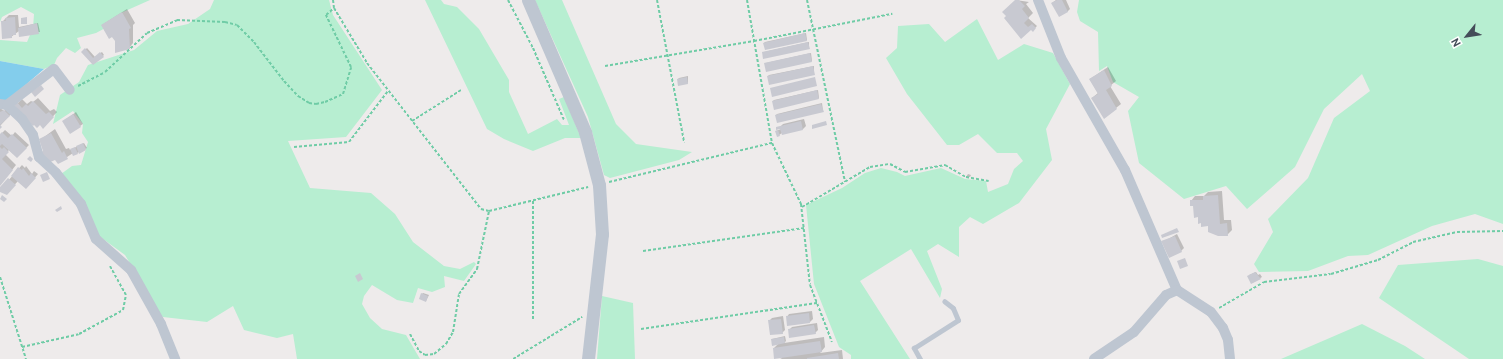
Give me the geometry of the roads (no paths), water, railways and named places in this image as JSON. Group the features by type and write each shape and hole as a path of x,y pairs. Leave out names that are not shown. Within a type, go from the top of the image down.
{"street":[{"path":"528,0 583,125 599,185 602,234 588,359"},
{"path":"1038,0 1061,58 1125,170 1177,290 1211,312 1223,328 1228,340 1230,359"},
{"path":"70,90 54,69 4,104 22,119 33,134 39,157 56,173 81,204 96,239 131,270 161,324 175,359"},
{"path":"1094,359 1134,332 1166,295 1177,290"}],"lane":[{"path":"920,359 914,348 958,320 953,308 944,301"}],"water":[{"path":"0,61 44,69 7,101 0,100"}]}
